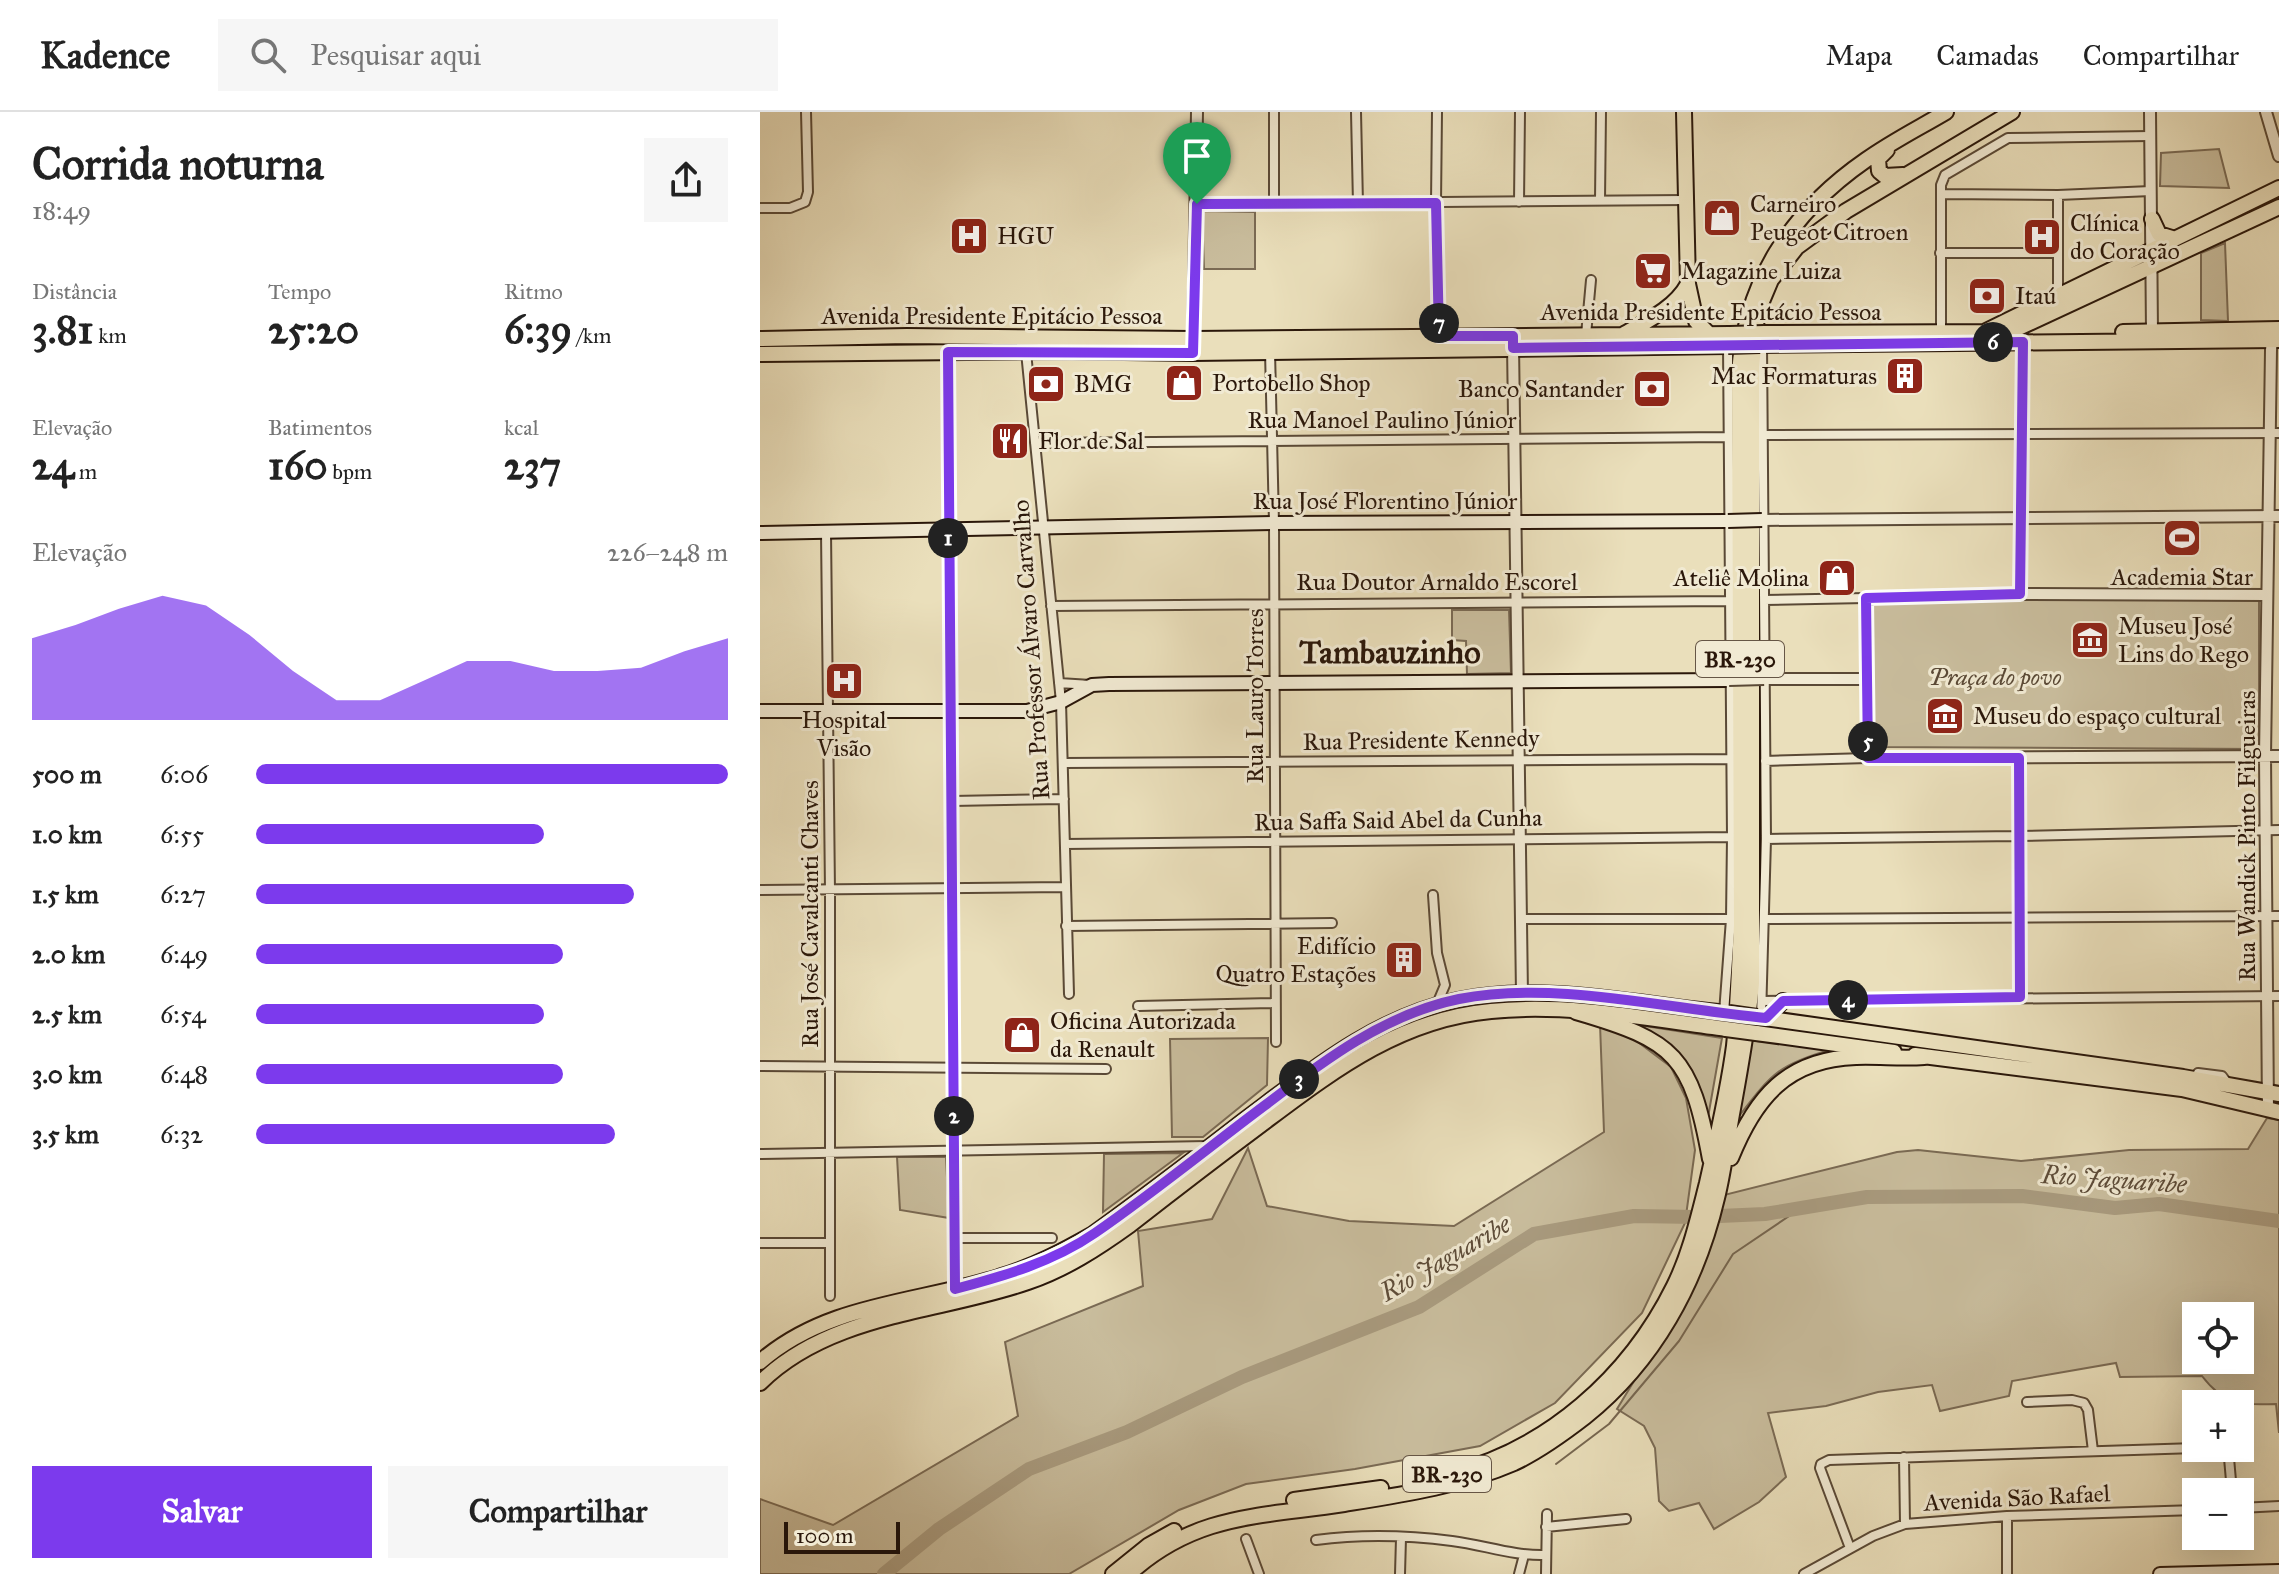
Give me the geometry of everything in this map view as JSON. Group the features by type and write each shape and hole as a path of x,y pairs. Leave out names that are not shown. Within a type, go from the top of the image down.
{"main road":[{"path":"1684,112 1688,284 1696,321 1709,334"},
{"name":"BR-230","path":"1129,1574 1155,1553 1204,1527 1251,1515 1412,1492 1484,1475 1513,1463 1544,1447 1598,1406 1631,1375 1672,1314 1710,1199 1711,1166 1733,1048 1740,948 1739,375 1742,335 1763,273 1802,218 1847,174 1946,112"},
{"name":"BR-230","path":"1710,1199 1720,1185 1752,983 1752,367 1757,316 1771,280 1797,247 1846,211 2012,112"},
{"path":"1903,138 1882,154 1878,159 1878,168 1890,177 1914,171"},
{"path":"1984,332 2279,188"},
{"path":"1997,342 2010,332 2279,207"},
{"path":"2152,219 2159,234 2172,238"},
{"path":"1623,334 1670,305 1688,284"},
{"name":"Avenida Presidente Epitácio Pessoa","path":"1762,341 1941,332 2152,332 2273,336"},
{"name":"Avenida Presidente Epitácio Pessoa","path":"760,354 1026,352 1439,336 1513,342 1586,335 1709,334 1729,340"},
{"name":"Avenida Presidente Epitácio Pessoa","path":"760,339 907,336 1270,351 1513,342 2023,342 2273,336"},
{"name":"Rua José Florentino Júnior","path":"760,533 1274,523 1762,520"},
{"path":"760,711 1027,711 1061,702 1092,685 1273,681 1729,680"},
{"path":"761,1381 808,1348 852,1328 956,1296 1061,1252 1093,1234 1338,1051 1410,1014 1460,999 1522,994 1727,1013 1763,1013 2060,1065 2273,1110"},
{"path":"1763,1013 1783,1001"},
{"path":"760,1362 789,1340 844,1315 1031,1281 1097,1249 1330,1073 1378,1044 1411,1029 1475,1013 1510,1010 1576,1012 1924,1057"},
{"path":"1576,1012 1637,1031 1676,1060 1696,1098 1711,1166"},
{"path":"1720,1185 1747,1122 1770,1091 1794,1072 1834,1058 1924,1057 2060,1065 2274,1088"},
{"name":"BR-230","path":"1113,1574 1149,1545 1206,1517 1249,1507 1406,1485 1460,1471 1534,1440 1587,1402 1628,1358 1662,1308 1698,1240"},
{"path":"2160,1574 2279,1571"}],"street":[{"path":"760,208 797,207 805,202 808,192 806,112"},
{"path":"1193,346 1197,112"},
{"path":"1274,112 1274,205"},
{"path":"1356,112 1358,204"},
{"path":"1437,112 1439,336"},
{"path":"1519,202 1520,112"},
{"path":"1600,200 1601,112"},
{"path":"2150,112 2152,332"},
{"path":"2266,112 2279,156"},
{"path":"1941,332 1942,180 1994,144 2013,137 2150,136"},
{"path":"1941,194 2058,195 2151,191"},
{"path":"2058,195 2058,296"},
{"path":"1197,204 1685,200"},
{"path":"1940,253 2056,253"},
{"path":"1586,335 1591,280"},
{"name":"Rua Wandick Pinto Filgueiras","path":"2273,336 2274,516 2267,595 2265,756 2273,916 2273,1110"},
{"path":"1727,1013 1732,837 1728,601 1729,340"},
{"path":"1762,341 1766,839 1763,1013 2222,1076 2229,1085"},
{"path":"1513,342 1522,994"},
{"path":"2020,594 2023,342"},
{"name":"Rua Lauro Torres","path":"1270,351 1275,603 1276,1042"},
{"path":"948,352 956,1296"},
{"name":"Rua Professor Álvaro Carvalho","path":"1026,352 1061,702 1069,994"},
{"path":"1763,435 2274,433"},
{"name":"Rua Manoel Paulino Júnior","path":"1035,443 1728,437"},
{"path":"1762,520 2274,516"},
{"name":"Rua José Cavalcanti Chaves","path":"826,532 830,1296"},
{"path":"1764,600 2020,594 2279,595"},
{"path":"1866,598 1868,758"},
{"name":"Rua Doutor Arnaldo Escorel","path":"1051,606 1728,601"},
{"path":"938,624 950,624"},
{"path":"2267,674 2279,674"},
{"path":"1729,680 1868,679"},
{"path":"1059,683 1092,685"},
{"path":"1765,761 2279,756"},
{"path":"2019,758 2020,997"},
{"name":"Rua Presidente Kennedy","path":"1064,763 1730,759"},
{"path":"952,801 1064,799"},
{"path":"1766,839 2279,830"},
{"name":"Rua Saffa Said Abel da Cunha","path":"1065,844 1732,837"},
{"path":"760,890 1066,887"},
{"path":"1433,895 1437,953 1445,985 1460,999"},
{"path":"1766,919 2273,916"},
{"path":"1521,919 1731,919"},
{"path":"1066,926 1332,923"},
{"path":"1437,1005 1445,985"},
{"path":"1783,1001 2274,996"},
{"path":"1138,1006 1275,1003"},
{"path":"760,1066 1106,1069"},
{"path":"760,1154 1211,1146"},
{"path":"955,1238 1052,1238"},
{"path":"760,1243 830,1243"},
{"path":"2027,1402 2072,1400 2084,1403 2088,1410 2093,1451"},
{"path":"1850,1548 1820,1468 1825,1461 2182,1448"},
{"path":"1904,1457 1905,1524"},
{"path":"2254,1507 2279,1506"},
{"name":"Avenida São Rafael","path":"1804,1574 1850,1548 1905,1524 2007,1516 2182,1510"},
{"path":"1546,1574 1547,1514"},
{"path":"2007,1516 2007,1574"},
{"path":"1546,1527 1626,1519"},
{"path":"1316,1540 1351,1535 1454,1541 1524,1555 1545,1555"},
{"path":"1400,1574 1401,1538"},
{"path":"1246,1539 1259,1574"},
{"path":"1519,1574 1524,1555"}],"green space":[{"path":"2219,149 2229,188 2160,186 2161,153"},
{"path":"1202,211 1255,212 1255,269 1204,269"},
{"path":"2225,243 2228,321 2201,320 2201,253"},
{"name":"Praça do povo","path":"2259,598 2259,749 1871,747 1870,599"},
{"path":"1452,610 1509,610 1511,673 1467,674 1466,641 1452,640"},
{"path":"1626,1023 1722,1038 1707,1123 1697,1088"},
{"path":"1600,1024 1626,1033 1671,1067 1686,1098 1695,1150 1685,1223 1642,1313 1555,1403 1480,1446 1355,1469 1246,1484 1179,1510 1069,1574 760,1574 760,1499 833,1525 1018,1416 1005,1342 1143,1286 1138,1231 1212,1219 1248,1148 1267,1206 1349,1221 1454,1226 1604,1132"},
{"path":"1268,1038 1267,1085 1203,1137 1172,1137 1170,1039"},
{"path":"1747,1040 1833,1049 1799,1061 1776,1074 1736,1120"},
{"path":"2267,1118 2279,1120 2279,1433 2276,1404 2254,1404 2254,1390 2215,1390 2202,1376 2120,1377 2116,1363 2012,1381 2009,1396 1940,1411 1932,1385 1878,1392 1826,1406 1768,1413 1786,1477 1759,1502 1714,1529 1699,1503 1669,1511 1659,1501 1655,1448 1644,1426 1617,1409 1656,1345 1716,1197 1897,1152 1918,1150 2021,1161 2129,1150 2248,1149"},
{"path":"1183,1153 1103,1212 1104,1154"},
{"path":"897,1157 946,1157 949,1218 900,1210"}],"waterway":[{"name":"Rio Jaguaribe","path":"884,1574 939,1529 1029,1469 1127,1432 1242,1377 1419,1307 1534,1234 1634,1216 1765,1214 1867,1197 2022,1196 2115,1208 2159,1204 2279,1221"},
{"path":"1556,1464 1609,1424 1679,1341 1733,1254 1801,1208"}],"place":[{"name":"Carneiro Peugeot Citroen","path":"1722,218"},
{"name":"HGU","path":"969,236"},
{"name":"Clínica do Coração","path":"2042,237"},
{"name":"Magazine Luiza","path":"1653,271"},
{"name":"Itaú","path":"1987,296"},
{"name":"Mac Formaturas","path":"1905,376"},
{"name":"Portobello Shop","path":"1184,383"},
{"name":"BMG","path":"1046,384"},
{"name":"Banco Santander","path":"1652,389"},
{"name":"Flor de Sal","path":"1010,441"},
{"name":"Academia Star","path":"2182,538"},
{"name":"Ateliê Molina","path":"1837,578"},
{"name":"Museu José Lins do Rego","path":"2090,640"},
{"name":"Hospital Visão","path":"844,681"},
{"name":"Museu do espaço cultural","path":"1945,716"},
{"name":"Edifício Quatro Estações","path":"1404,960"},
{"name":"Oficina Autorizada da Renault","path":"1022,1035"}],"district":[{"name":"Tambauzinho","path":"1390,652"}],"route":[{"path":"1436,203 1439,336 1513,336 1513,348 2023,342 2020,594 1866,598 1868,758 2019,758 2020,997 1783,1001 1766,1018 1541,994 1460,999 1437,1005 1373,1031 1319,1064 1093,1234 1035,1265 955,1289 948,352 1193,353 1197,204 1436,203"}]}
